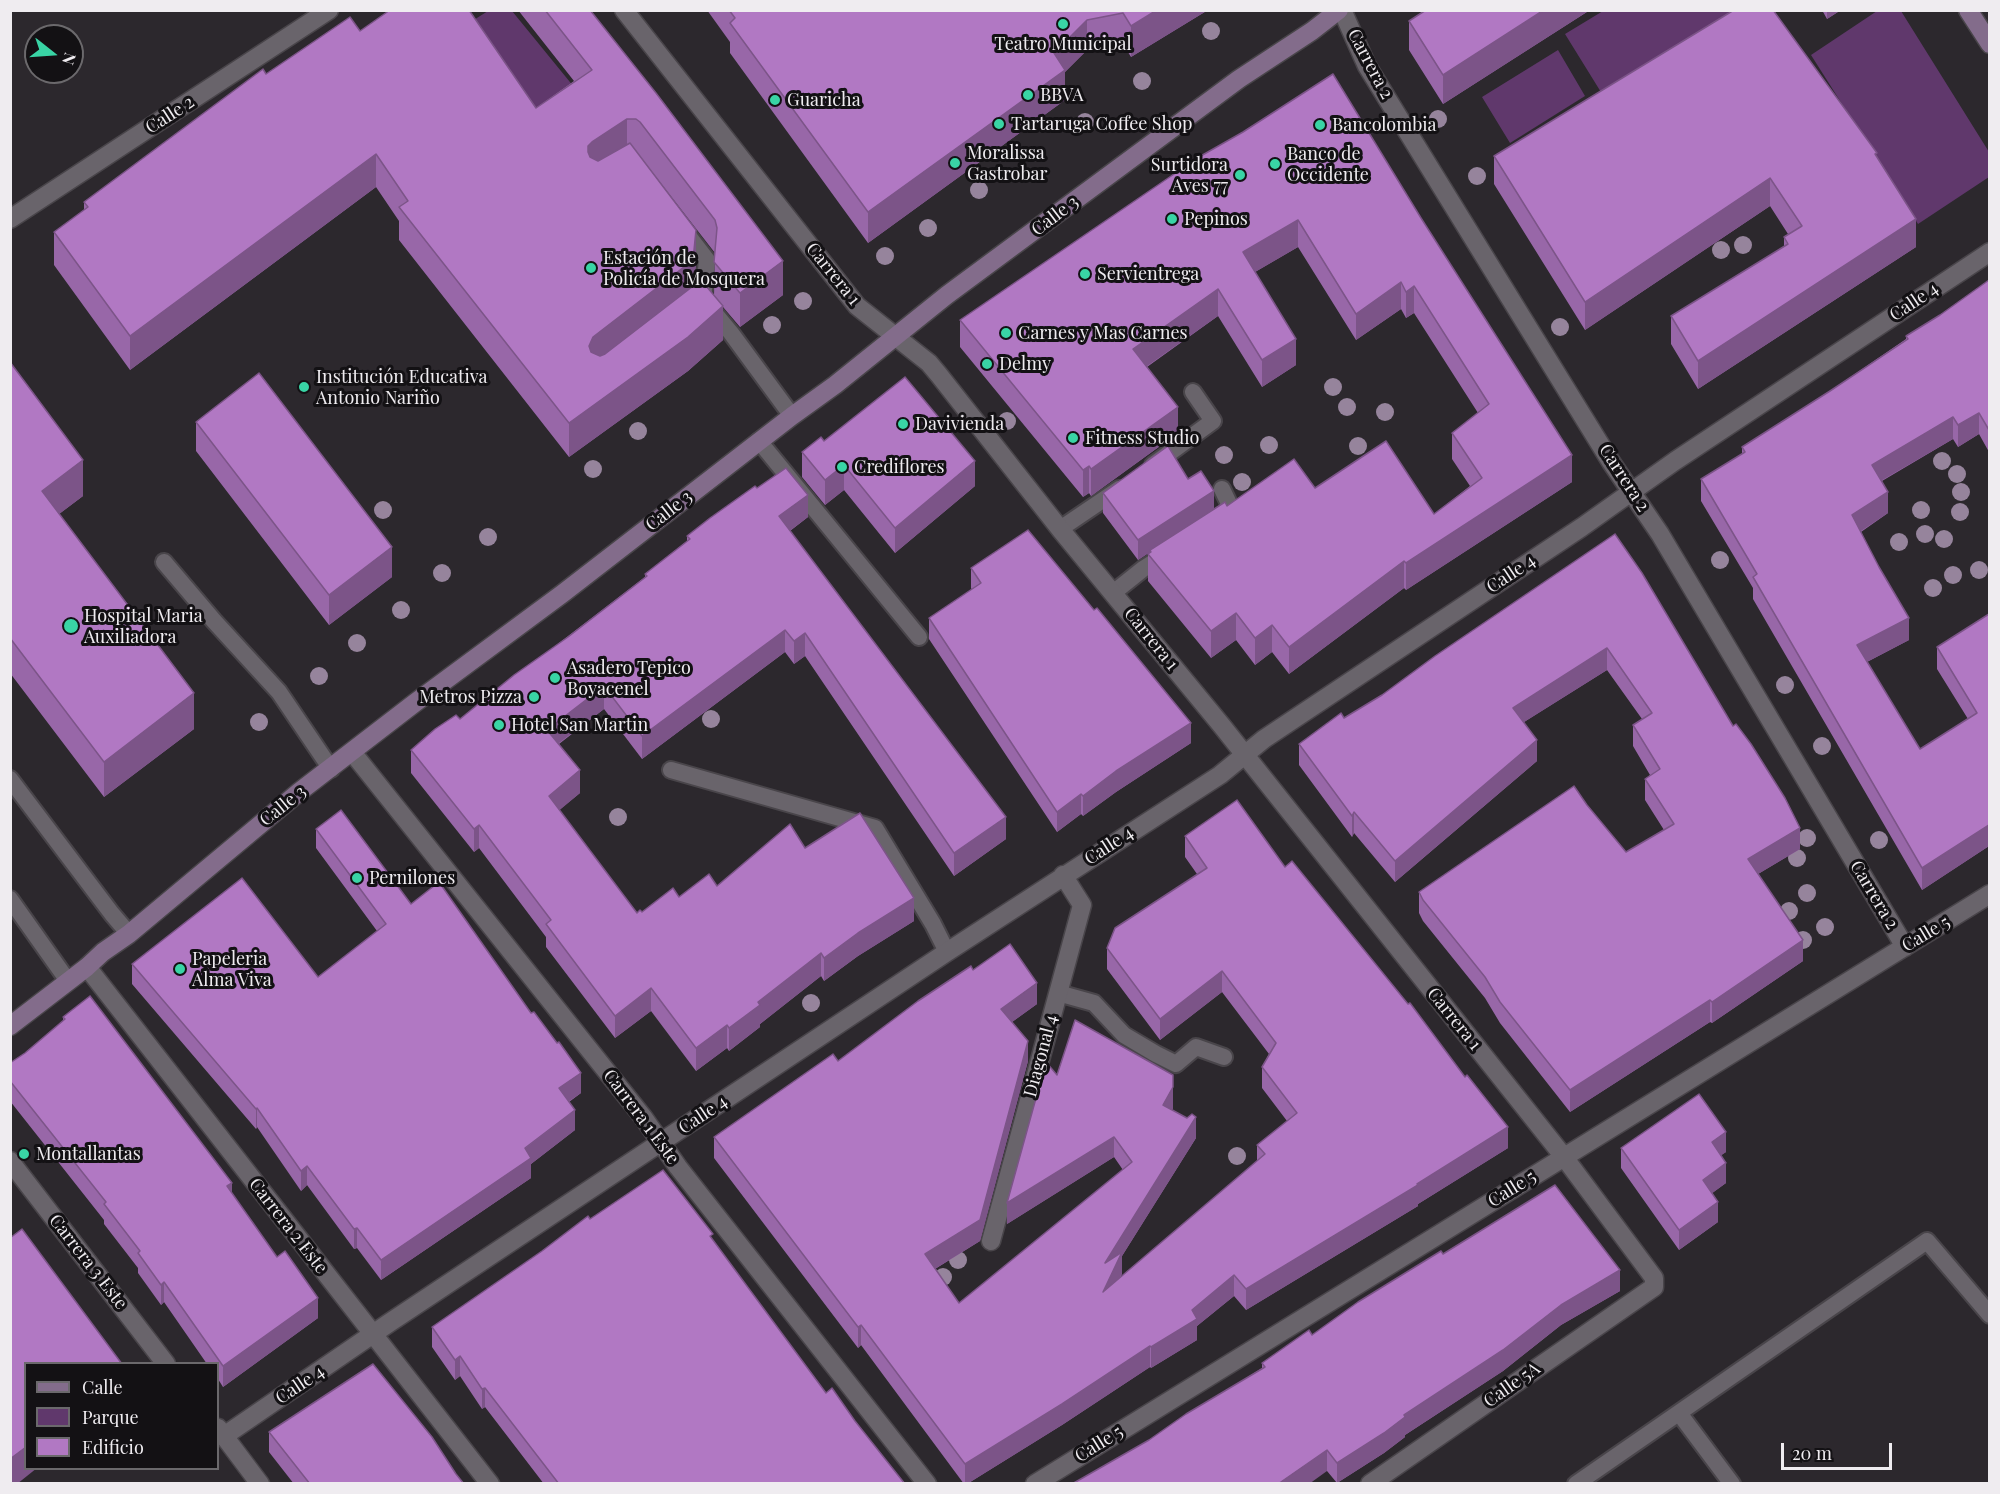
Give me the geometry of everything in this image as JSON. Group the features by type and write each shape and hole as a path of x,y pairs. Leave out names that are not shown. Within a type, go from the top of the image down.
{"main road":[{"name":"Calle 3","path":"10,1026 129,934 299,792 835,385 947,295 1211,100 1340,10"},
{"path":"1968,10 1989,44"}],"street":[{"name":"Calle 2","path":"10,219 329,10"},
{"name":"Carrera 1","path":"624,10 857,306 929,363 1564,1157 1654,1278 1654,1287"},
{"name":"Carrera 2","path":"1340,10 1367,66 1611,462 1633,491 1905,946"},
{"name":"Calle 4","path":"221,1432 373,1335 1063,875 1220,775 1264,739 1633,491 1675,460 1989,252"},
{"name":"Carrera 1 Este","path":"352,752 662,1143 683,1174 927,1484"},
{"name":"Diagonal 4","path":"991,1241 1082,905 1063,875"},
{"name":"Calle 5","path":"1035,1484 1989,894"},
{"name":"Carrera 2 Este","path":"87,967 490,1484"},
{"name":"Carrera 3 Este","path":"10,1161 164,1362"},
{"name":"Calle 5A","path":"1370,1484 1654,1287"},
{"path":"221,1432 260,1484"}],"lane":[{"path":"673,216 707,261 698,303 731,333 792,416"},
{"path":"1060,529 1213,420 1193,392"},
{"path":"759,441 919,636"},
{"path":"1213,524 1233,512 1222,489"},
{"path":"1113,593 1143,569 1183,544"},
{"path":"164,562 279,692 331,769"},
{"path":"671,770 875,828 933,924 947,952"},
{"path":"10,779 129,934"},
{"path":"10,899 68,981"},
{"path":"1058,993 1094,1003 1124,1035 1176,1064 1197,1047 1224,1057"},
{"path":"1576,1484 1599,1477 1678,1413 1927,1241 1989,1315"},
{"path":"1678,1413 1732,1484"}],"green space":[{"path":"1727,10 1731,16 1604,97 1565,34 1603,11"},
{"path":"488,11 512,11 574,87 526,123 461,28"},
{"path":"1877,11 1901,11 1989,152 1989,177 1918,224 1811,55"},
{"path":"1558,50 1585,96 1510,143 1482,97"}],"building":[{"path":"390,10 469,10 536,108 592,70 545,10 590,10 783,261 740,293 714,262 717,228 715,220 640,122 636,119 627,119 588,146 590,157 598,161 630,143 696,230 693,260 593,337 589,346 591,352 600,356 605,354 701,280 723,306 688,337 569,423 399,207 408,201 376,154 130,336 54,232 88,207 84,202 263,69 266,74 350,17 360,31"},
{"path":"729,10 1157,10 1131,26 1123,13 1087,20 1054,53 1065,70 868,212 730,23 735,18"},
{"path":"1426,10 1544,10 1443,75 1409,21"},
{"path":"1734,10 1773,10 1877,153 1875,154 1916,219 1698,361 1671,316 1788,244 1784,237 1802,226 1770,178 1585,302 1494,156"},
{"path":"1333,74 1421,218 1572,455 1406,563 1404,561 1289,647 1272,625 1255,638 1236,613 1211,631 1148,554 1150,550 1225,502 1227,506 1294,459 1315,488 1386,441 1434,514 1482,478 1452,433 1489,404 1414,286 1406,292 1401,282 1356,314 1298,220 1243,252 1296,339 1262,360 1218,289 1133,349 1178,407 1091,469 1089,466 1083,470 960,320 1199,157 1243,132"},
{"path":"1989,280 1989,430 1979,413 1958,425 1953,417 1872,465 1888,492 1852,515 1909,618 1857,645 1920,749 1977,713 1937,647 1989,614 1989,825 1922,868 1753,577 1757,574 1701,479 1745,452 1742,447 1908,339 1906,336"},
{"path":"10,362 83,460 42,491 194,693 104,762 10,638"},
{"path":"259,373 392,547 329,595 196,422"},
{"path":"905,377 975,461 895,528 844,465 825,480 802,452 821,437 824,441"},
{"path":"1168,446 1188,479 1201,471 1214,491 1138,540 1103,493"},
{"path":"786,468 808,495 779,516 1006,817 954,853 805,633 794,641 785,630 642,736 604,686 547,730 580,770 549,796 637,913 640,910 642,912 673,888 679,897 709,874 717,886 790,824 805,848 860,813 914,898 858,933 824,958 821,953 758,1002 760,1005 729,1028 727,1025 696,1048 651,988 615,1016 546,924 551,920 479,825 474,829 411,750 435,729 456,715 460,719 514,675 647,576 645,574 690,539 687,536 710,518 755,486 757,488"},
{"path":"1028,530 1094,610 1097,608 1191,723 1057,812 929,618 981,583 971,568"},
{"path":"1615,534 1642,573 1733,726 1736,724 1751,744 1785,798 1800,828 1748,859 1803,940 1712,1002 1710,1000 1570,1090 1500,1002 1485,977 1419,892 1574,786 1626,852 1674,824 1645,779 1660,769 1633,725 1652,713 1607,648 1513,708 1537,740 1395,861 1354,812 1352,816 1299,744 1341,713 1344,718 1382,695 1435,656"},
{"path":"1237,800 1285,867 1292,861 1408,1004 1410,1003 1465,1077 1467,1075 1508,1127 1418,1185 1246,1289 1234,1275 1192,1310 1197,1319 1150,1346 965,1464 861,1325 858,1327 714,1137 833,1054 838,1061 918,1001 971,966 973,970 1010,944 1037,983 1001,1009 1028,1041 980,1220 925,1254 959,1303 1132,1162 1114,1137 1007,1203 1046,1062 1057,1075 1075,1020 1173,1075 1173,1087 1163,1105 1187,1118 1192,1114 1196,1117 1105,1263 1122,1252 1103,1292 1265,1154 1257,1145 1297,1113 1262,1067 1276,1043 1222,971 1160,1019 1107,948 1115,928 1207,868 1185,836"},
{"path":"341,810 411,904 439,882 531,1013 534,1012 557,1043 559,1042 581,1073 559,1088 575,1110 525,1148 531,1158 381,1260 357,1228 354,1229 307,1166 301,1171 257,1108 132,964 242,878 318,977 386,924 316,829"},
{"path":"90,996 232,1183 227,1186 277,1257 285,1251 318,1298 223,1366 164,1282 161,1285 138,1253 140,1251 104,1204 106,1202 10,1081 10,1063 25,1053 65,1019 63,1017"},
{"path":"1699,1094 1726,1132 1712,1142 1726,1163 1703,1180 1718,1202 1679,1230 1621,1148"},
{"path":"663,1170 713,1234 710,1236 826,1393 832,1388 905,1484 559,1484 485,1388 482,1389 460,1356 455,1360 432,1327 542,1251 588,1216 590,1219"},
{"path":"1555,1185 1620,1270 1561,1305 1503,1350 1404,1415 1405,1417 1384,1433 1337,1463 1327,1450 1278,1484 1072,1484 1149,1440 1186,1414 1265,1367 1262,1363 1309,1330 1312,1335 1358,1302 1441,1251 1443,1254"},
{"path":"22,1229 121,1362 24,1362 24,1448 10,1459 10,1238"},
{"path":"373,1364 432,1437 464,1484 310,1484 269,1432"}],"place":[{"name":"Teatro Municipal","path":"1063,24"},
{"name":"BBVA","path":"1028,95"},
{"name":"Guaricha","path":"775,100"},
{"name":"Tartaruga Coffee Shop","path":"999,124"},
{"name":"Bancolombia","path":"1320,125"},
{"name":"Moralissa Gastrobar","path":"955,163"},
{"name":"Banco de Occidente","path":"1275,164"},
{"name":"Surtidora Aves 77","path":"1240,175"},
{"name":"Pepinos","path":"1172,219"},
{"name":"Estación de Policía de Mosquera","path":"591,268"},
{"name":"Servientrega","path":"1085,274"},
{"name":"Carnes y Mas Carnes","path":"1006,333"},
{"name":"Delmy","path":"987,364"},
{"name":"Institución Educativa Antonio Nariño","path":"304,387"},
{"name":"Davivienda","path":"903,424"},
{"name":"Fitness Studio","path":"1073,438"},
{"name":"Crediflores","path":"842,467"},
{"name":"Hospital Maria Auxiliadora","path":"71,626"},
{"name":"Asadero Tepico Boyacenel","path":"555,678"},
{"name":"Metros Pizza","path":"534,697"},
{"name":"Hotel San Martin","path":"499,725"},
{"name":"Pernilones","path":"357,878"},
{"name":"Papeleria Alma Viva","path":"180,969"},
{"name":"Montallantas","path":"24,1154"}]}
